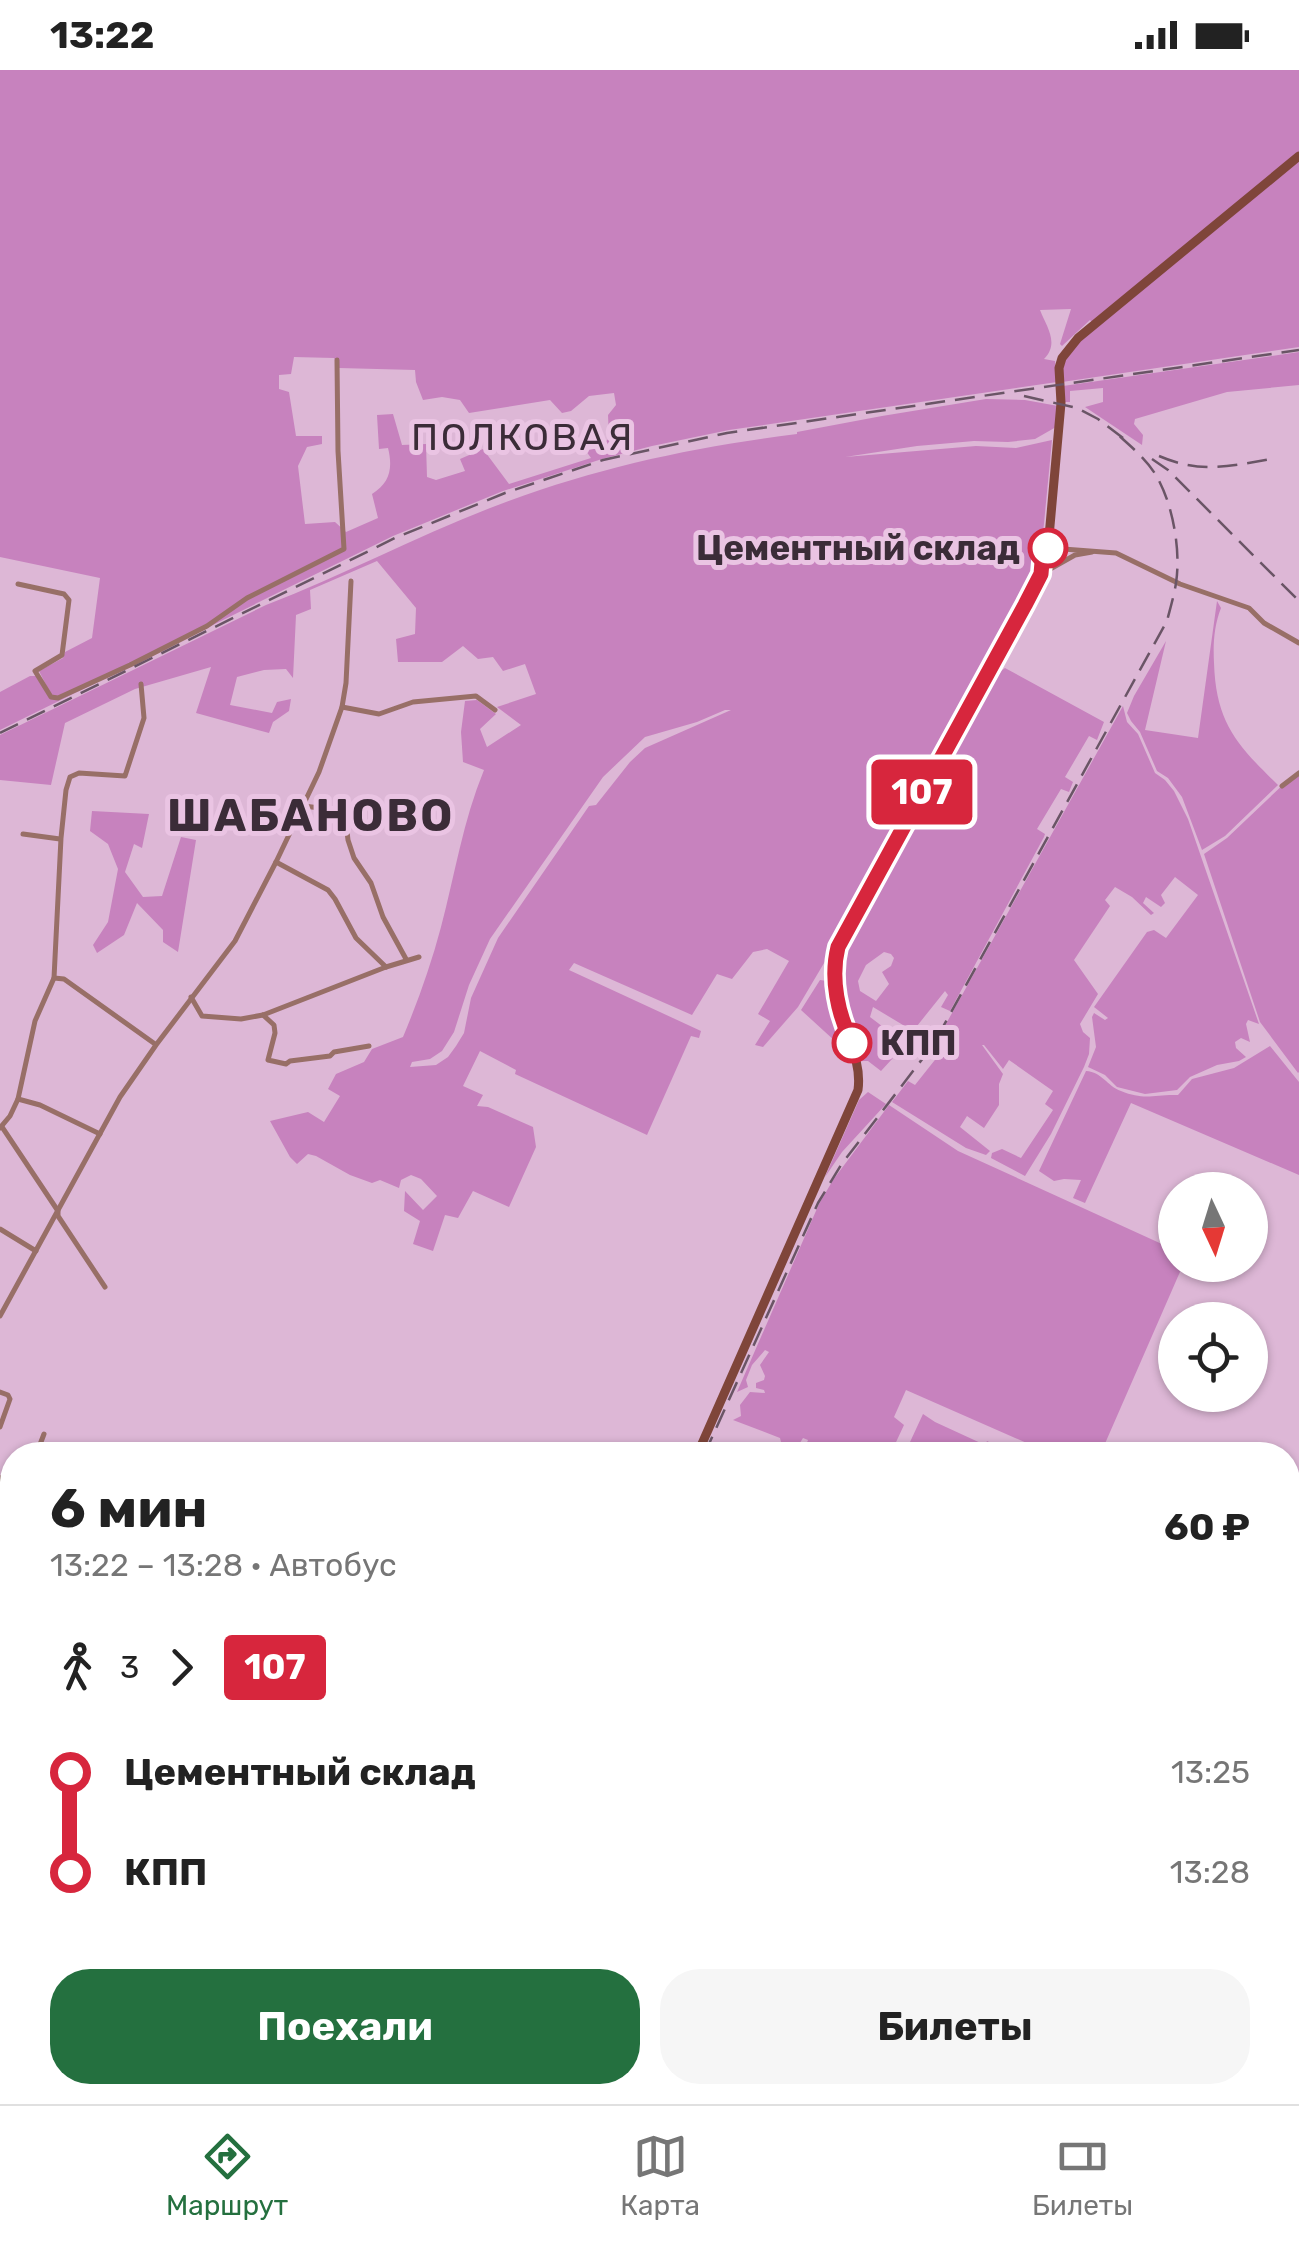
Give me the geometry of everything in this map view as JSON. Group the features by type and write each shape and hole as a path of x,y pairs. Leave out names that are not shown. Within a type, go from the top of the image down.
{"main road":[{"path":"703,1442 858,1090 858,1066 836,994 834,967 838,947 1041,574 1042,562 1054,548 1062,358 1078,338 1299,156"}],"street":[{"path":"18,584 64,594 69,600 62,656 35,671 51,697 58,698 208,626 247,598 344,549 337,360"},
{"path":"1054,548 1116,553 1180,584 1249,608 1264,623 1299,643"},
{"path":"1054,548 1067,560"},
{"path":"1041,574 1075,556 1100,551"},
{"path":"0,1316 120,1097 235,941 303,806 342,707 351,581"},
{"path":"105,1287 0,1127 18,1099 35,1021 54,978 61,838 70,777 79,772 125,776 144,718 141,684"},
{"path":"342,707 380,714 413,702 476,696 495,710"},
{"path":"1282,786 1299,773"},
{"path":"303,806 329,809 346,823 354,858 372,883 383,917 406,959"},
{"path":"23,834 61,838"},
{"path":"276,862 328,890 356,938 386,967"},
{"path":"191,998 202,1016 241,1019 263,1015 419,957"},
{"path":"54,978 64,979 156,1045"},
{"path":"263,1015 274,1025 275,1033 268,1060 286,1064 369,1046"},
{"path":"18,1099 40,1104 100,1134"},
{"path":"0,1229 36,1251"},
{"path":"0,1392 10,1399 0,1427"},
{"path":"41,1442 44,1434"}],"shaded area":[{"path":"0,70 1299,70 1299,347 1062,382 1067,357 1095,326 1090,320 1062,346 1071,309 1040,310 1051,341 1044,359 1055,361 1057,382 729,430 602,459 503,491 393,536 0,730 0,692 30,676 38,676 51,695 39,671 92,638 100,578 0,557","holes":["294,357 334,358 339,368 415,370 423,400 460,400 469,413 550,400 562,413 571,411 589,396 614,393 616,405 608,415 609,438 601,447 586,451 591,458 509,484 483,449 460,459 465,471 436,480 427,477 426,444 402,445 393,414 377,415 379,449 388,448 390,462 386,480 372,494 378,518 346,532 335,522 305,524 298,466 307,447 322,444 322,436 296,436 289,392 279,389 279,375 291,374"]},
{"path":"1299,352 1299,385 1227,392 1135,419 1134,424 1143,435 1142,445 1085,407 1103,402 1103,388 1070,391 1070,402 1064,402 1063,386"},
{"path":"986,399 1058,406 1056,427 1035,439 917,446 845,457 976,446 1016,448 1052,440 1042,544 1034,575 827,958 798,1007 763,1047 755,1045 770,1021 758,1014 789,961 767,949 753,952 732,979 717,974 692,1015 574,963 569,970 701,1031 699,1038 691,1036 647,1135 515,1074 516,1070 480,1051 463,1086 483,1095 477,1106 533,1127 536,1147 509,1207 473,1191 458,1218 445,1215 433,1251 413,1244 420,1221 404,1211 405,1191 423,1210 437,1196 421,1179 411,1175 401,1180 399,1188 350,1175 308,1154 297,1164 270,1121 308,1112 324,1122 340,1096 328,1089 336,1074 364,1062 372,1049 403,1037 433,955 484,770 463,762 465,701 477,700 496,714 480,729 487,747 521,725 497,707 536,694 525,664 503,671 493,657 478,659 463,646 442,662 398,662 396,639 415,634 416,608 377,561 310,590 311,609 296,615 293,678 286,669 237,677 230,705 272,713 277,702 291,699 289,711 273,722 269,733 196,713 211,667 135,689 65,723 51,785 0,780 0,735 266,605 475,514 542,489 650,459","holes":["731,710 645,748 596,805 589,806 498,938 471,998 464,1033 456,1046 436,1065 410,1067 412,1062 430,1059 442,1051 454,1032 490,939 603,777 645,737"]},
{"path":"1217,601 1221,608 1215,628 1214,656 1219,702 1240,745 1278,785 1225,836 1202,850 1182,797 1168,778 1157,771 1127,713 1166,641 1145,730 1198,738"},
{"path":"1005,668 1104,722 1097,740 1089,736 1065,777 1073,782 1069,792 1061,789 1037,829 1044,837 950,1011 941,1007 948,995 945,991 913,1031 873,1007 870,1017 903,1047 881,1071 862,1061 847,1020 839,978 841,947 991,678","holes":["884,952 891,954 891,966 882,972 889,984 876,1001 860,991 858,981 866,965"]},
{"path":"1123,706 1127,722 1138,734 1155,773 1174,791 1188,819 1259,1024 1248,1020 1250,1042 1241,1038 1235,1042 1246,1057 1190,1077 1177,1090 1145,1094 1117,1087 1105,1075 1088,1067 1096,1047 1092,1017 1094,1013 1108,1018 1094,1007 1147,932 1154,930 1166,938 1198,895 1175,877 1161,895 1165,903 1161,907 1146,897 1143,903 1154,913 1151,915 1115,887 1105,900 1110,906 1074,960 1098,994 1080,1024 1090,1038 1089,1054 1051,1134 1025,1176 991,1158 992,1153 1002,1149 1021,1158 1053,1110 1045,1104 1053,1091 1009,1060 1003,1069 984,1045 1003,1074 999,1105 984,1128 967,1116 960,1127 990,1151 986,1155 966,1148 892,1102 908,1081 915,1085 942,1051 935,1045 937,1040"},
{"path":"1299,773 1298,1073 1260,1022 1204,854"},
{"path":"92,811 149,814 142,848 134,844 125,872 143,897 162,896 181,837 196,840 178,952 163,942 163,930 137,903 124,935 97,953 93,945 108,922 118,869 108,844 90,831"},
{"path":"820,980 830,986 828,1002 852,1049 847,1052 801,1010"},
{"path":"1270,1046 1299,1082 1299,1175 1131,1103 1085,1203 1073,1198 1081,1180 1054,1181 1039,1171 1086,1071 1129,1094 1178,1095 1192,1079 1234,1068"},
{"path":"868,1092 886,1104 825,1177 859,1100"},
{"path":"889,1105 958,1151 1158,1242 1158,1282 1176,1282 1167,1302 1158,1302 1158,1322 1106,1442 1024,1442 906,1390 894,1417 904,1425 896,1442 807,1442 803,1438 800,1442 781,1442 780,1438 733,1420 741,1416 740,1405 750,1392 765,1393 756,1388 756,1383 764,1380 760,1365 769,1352 765,1350 752,1365 746,1380 748,1387 737,1392 819,1204"},
{"path":"923,1414 978,1442 910,1442"}],"railway":[{"path":"0,733 395,538 505,493 603,460 727,433 1299,350"},
{"path":"1024,396 1077,408 1123,438"},
{"path":"710,1442 818,1203 841,1165 933,1045 1167,621 1177,570 1171,514 1153,470 1115,432"},
{"path":"1159,456 1202,467 1272,459"},
{"path":"1152,459 1168,470 1299,601"}],"bus line":[{"name":"107","path":"852,1043 839,1013 836,994 834,967 838,947 1025,605 1041,574 1048,548"}],"place":[{"name":"Цементный склад","path":"1048,548"},
{"name":"КПП","path":"852,1043"}],"district":[{"name":"ПОЛКОВАЯ","path":"523,437"},
{"name":"ШАБАНОВО","path":"311,815"}]}
